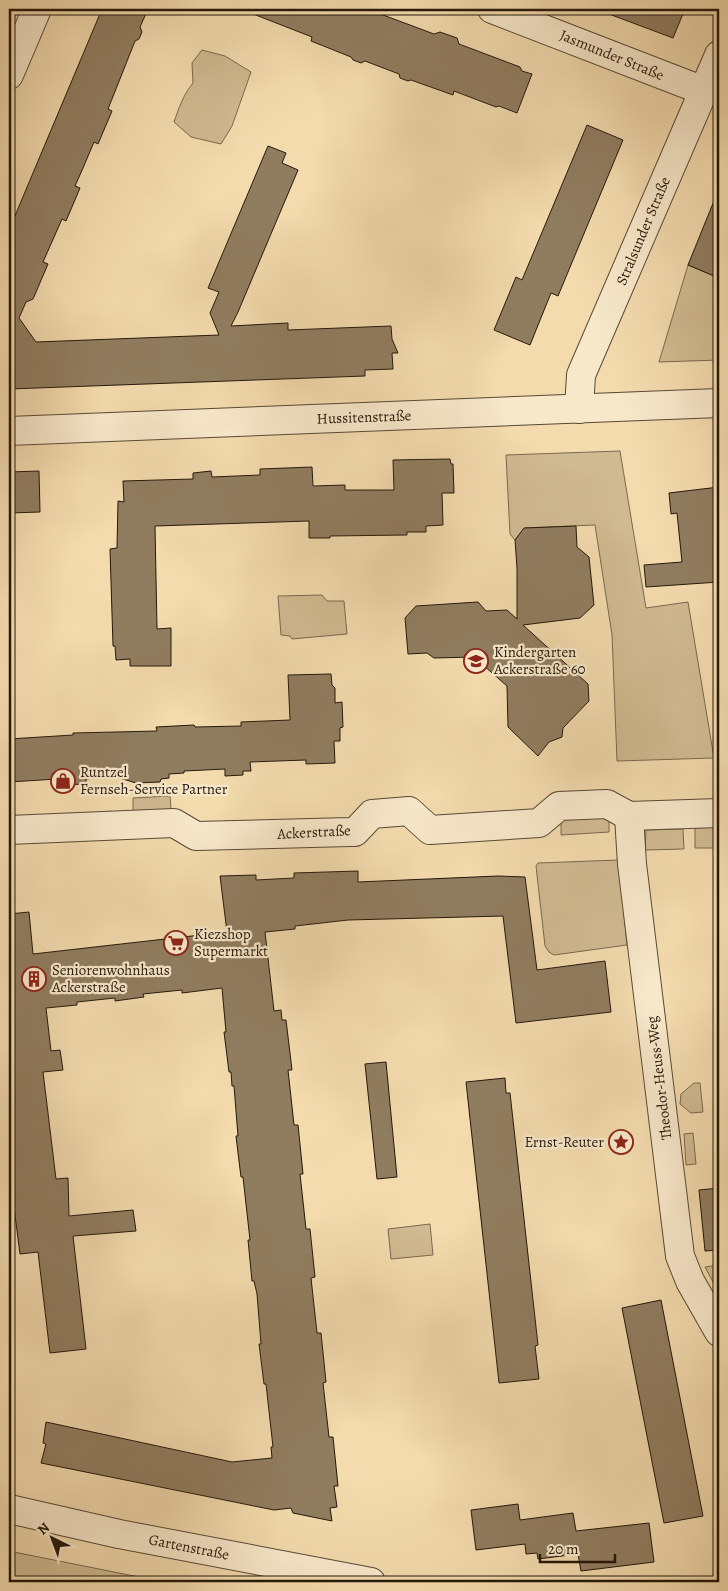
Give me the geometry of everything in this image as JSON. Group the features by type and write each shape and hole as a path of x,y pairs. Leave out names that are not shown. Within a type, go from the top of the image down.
{"street":[{"path":"9,75 37,9"},
{"name":"Jasmunder Straße","path":"492,9 704,91"},
{"name":"Stralsunder Straße","path":"579,409 581,374 719,55"},
{"name":"Hussitenstraße","path":"9,431 719,403"},
{"name":"Ackerstraße","path":"9,830 174,823 196,836 355,832 372,814 409,811 430,830 539,823 559,806 608,804 629,816"},
{"path":"629,816 719,813"},
{"name":"Theodor-Heuss-Weg","path":"629,816 632,864 680,1256 690,1281 719,1332"},
{"name":"Gartenstraße","path":"9,1509 120,1534 370,1582"}],"shaded area":[{"path":"202,50 225,56 251,72 232,126 221,144 191,137 174,122 184,97 193,83 192,63"},
{"path":"688,265 719,278 719,360 659,362"},
{"path":"620,451 646,608 688,602 714,758 617,761 612,635 595,525 525,528 515,540 510,534 506,455"},
{"path":"322,595 327,601 344,601 347,634 292,639 290,636 281,635 278,596"},
{"path":"170,796 171,810 133,811 133,798"},
{"path":"602,814 609,822 609,832 561,835 561,823 568,815"},
{"path":"719,827 719,848 695,848 695,828"},
{"path":"683,829 684,849 645,850 646,830"},
{"path":"619,860 627,945 554,955 549,952 545,946 536,866 538,863"},
{"path":"694,1083 700,1083 703,1112 691,1113 680,1104 681,1094"},
{"path":"693,1133 696,1164 686,1165 684,1134"},
{"path":"430,1224 433,1255 391,1259 388,1229"},
{"path":"719,1265 719,1293 705,1267"},
{"path":"9,1551 164,1582 9,1582"}],"building":[{"path":"102,9 148,9 140,27 142,32 139,39 135,41 108,109 112,111 98,144 94,142 75,186 80,188 66,221 62,219 43,262 48,264 33,299 26,302 19,318 36,342 219,335 210,313 219,292 208,288 268,146 286,153 282,163 298,170 231,326 288,323 288,330 391,326 392,339 398,353 392,353 393,369 365,370 365,376 9,389 9,230"},
{"path":"243,9 367,9 434,34 440,32 457,38 459,44 520,67 522,71 532,74 517,113 454,91 453,95 400,78 399,74 365,61 361,63 353,60 351,57 311,41 312,37"},
{"path":"602,9 685,9 673,38 601,11"},
{"path":"587,125 623,140 558,296 551,293 530,345 494,330 516,277 522,280"},
{"path":"719,191 719,278 688,265"},
{"path":"450,459 451,464 453,464 454,493 442,493 443,525 426,526 426,532 407,532 407,535 309,538 309,521 155,526 157,629 171,628 171,666 130,666 130,659 116,660 115,646 113,646 110,549 117,548 118,501 124,502 123,481 193,479 193,473 211,471 212,477 260,475 260,469 312,467 313,486 345,485 345,490 394,490 393,460"},
{"path":"39,471 40,512 9,513 9,472"},
{"path":"719,487 719,582 646,587 644,565 682,562 677,513 671,514 669,493"},
{"path":"576,526 577,547 589,557 594,605 580,618 523,625 588,684 589,701 563,728 562,737 549,742 538,756 508,727 507,686 474,657 434,658 427,653 408,654 405,618 416,606 478,602 486,611 507,610 517,619 515,540 524,528"},
{"path":"331,674 332,685 335,688 335,703 342,702 343,727 340,728 340,741 334,741 335,763 306,764 306,760 250,762 251,771 243,771 243,775 225,776 225,769 184,771 184,773 169,774 169,778 161,779 160,782 136,783 94,770 95,778 86,779 86,784 58,785 57,779 9,782 9,739 73,735 73,733 157,731 156,727 194,725 195,727 241,726 241,722 290,720 288,675"},
{"path":"358,871 358,882 498,876 525,877 537,970 605,961 611,1012 516,1023 503,916 348,920 295,926 295,929 265,932 274,1011 281,1010 282,1020 286,1020 292,1070 288,1070 294,1125 298,1125 303,1174 300,1174 306,1229 310,1229 315,1277 311,1278 317,1333 321,1333 326,1382 323,1383 329,1437 333,1437 338,1486 334,1486 337,1507 330,1508 332,1521 293,1513 291,1508 274,1510 41,1463 46,1444 43,1443 46,1422 232,1462 272,1458 271,1447 273,1447 266,1384 264,1384 259,1344 261,1344 257,1294 254,1281 252,1281 248,1240 250,1240 236,1136 238,1136 234,1086 232,1086 231,1072 229,1072 224,1032 226,1032 222,988 182,993 182,990 143,994 144,997 115,1001 115,998 77,1002 77,1005 46,1008 51,1051 60,1050 63,1070 43,1072 56,1179 68,1178 69,1216 133,1210 136,1231 73,1236 86,1349 50,1353 38,1252 20,1254 9,1177 9,914 29,912 33,954 227,932 220,876 256,875 256,880 294,878 294,873"},
{"path":"386,1062 397,1177 377,1179 365,1064"},
{"path":"505,1078 506,1093 510,1093 538,1345 535,1346 539,1379 499,1383 466,1082"},
{"path":"719,1188 719,1250 705,1251 699,1190"},
{"path":"661,1300 703,1516 664,1523 622,1308"},
{"path":"518,1504 520,1520 573,1513 576,1531 649,1523 654,1562 581,1571 578,1554 538,1559 537,1553 526,1554 525,1544 476,1550 471,1510"}],"place":[{"name":"Kindergarten Ackerstraße 60","path":"476,661"},
{"name":"Runtzel Fernseh-Service Partner","path":"63,781"},
{"name":"Kiezshop Supermarkt","path":"176,943"},
{"name":"Seniorenwohnhaus Ackerstraße","path":"34,979"},
{"name":"Ernst-Reuter","path":"621,1142"}]}
